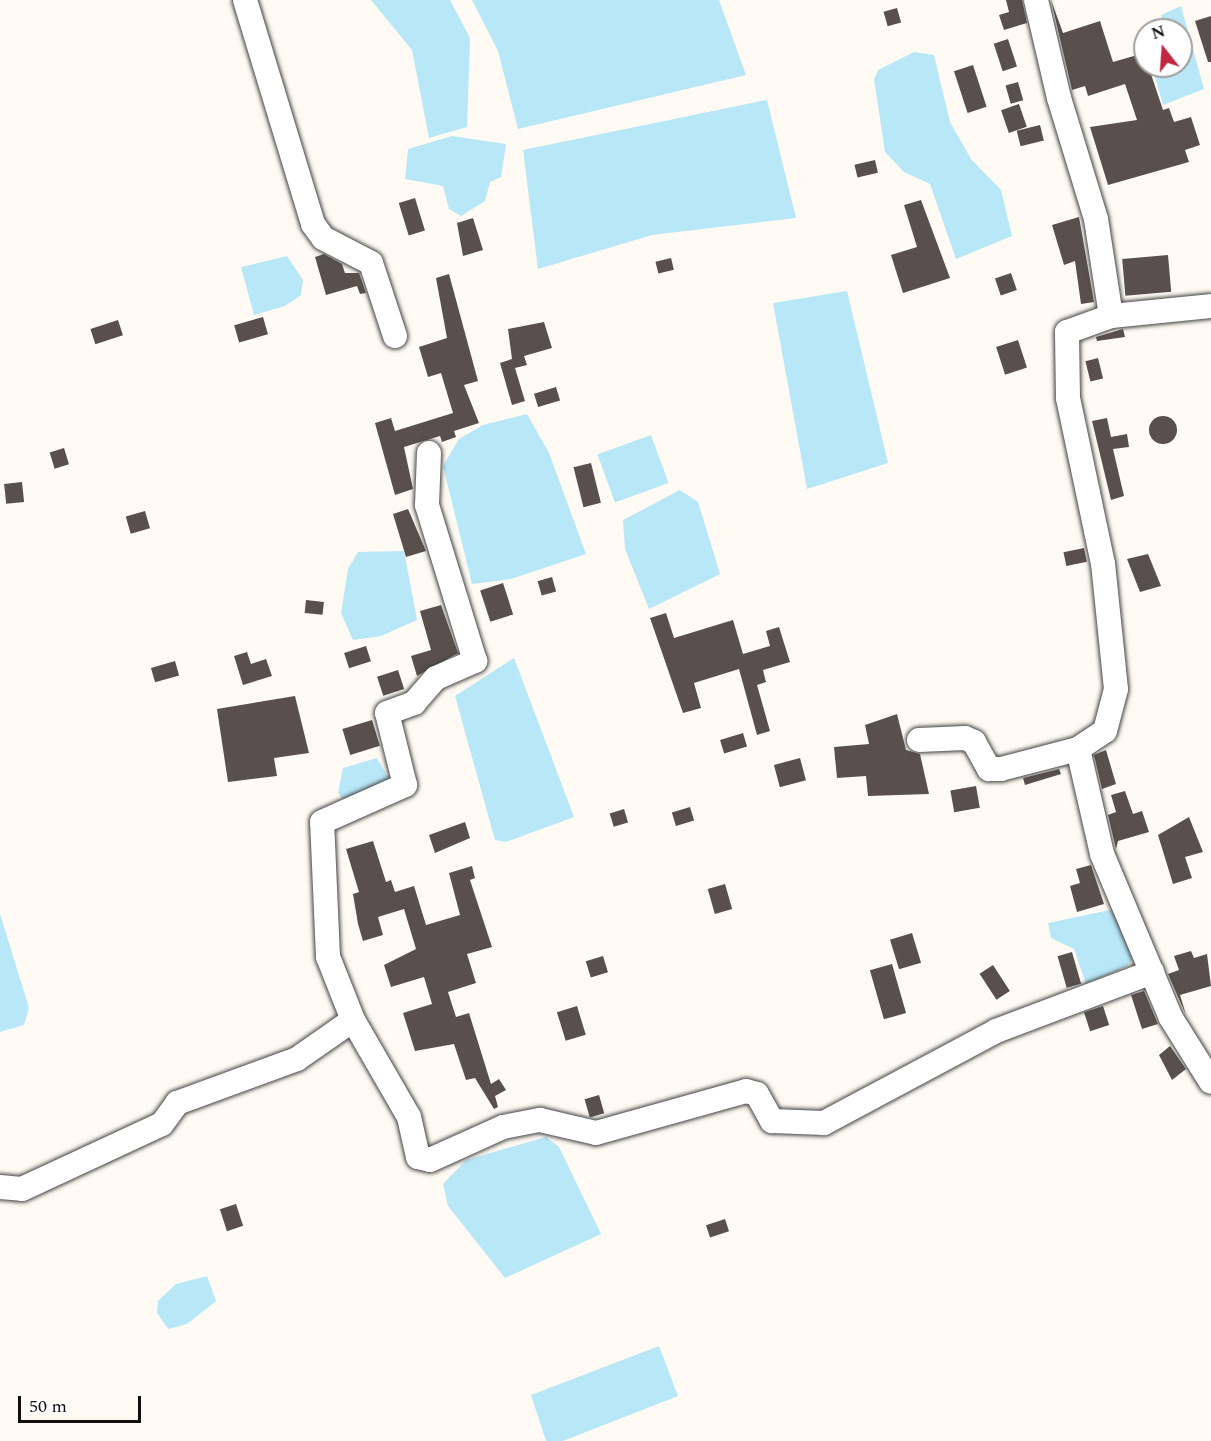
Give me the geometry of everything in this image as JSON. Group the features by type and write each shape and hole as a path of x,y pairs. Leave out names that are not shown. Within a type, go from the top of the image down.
{"street":[{"path":"245,0 316,232 371,263 395,336"},
{"path":"1036,0 1059,98 1096,219 1111,316"},
{"path":"919,740 974,742 989,769 1078,749 1105,731 1116,689 1102,564 1068,398 1067,332 1111,316 1211,306"},
{"path":"429,453 427,505 475,661 436,678 414,703 387,713 405,785 321,822 328,957 352,1020 409,1116 418,1157 430,1160 503,1127 540,1120 596,1133 746,1091 757,1094 772,1121 824,1123 996,1031 1152,972"},
{"path":"1078,749 1102,854 1171,1018 1211,1082"},
{"path":"0,1187 22,1189 162,1124 177,1103 297,1059 352,1020"}],"water":[{"path":"371,0 450,0 470,38 467,127 429,138 412,50"},
{"path":"472,0 719,0 746,75 518,129 498,51"},
{"path":"1181,6 1184,18 1162,18 1161,15"},
{"path":"1193,49 1204,89 1163,105 1155,78 1193,78"},
{"path":"914,52 934,55 950,122 971,159 1001,190 1012,236 956,259 930,184 904,172 885,152 874,79 878,70"},
{"path":"767,100 796,218 652,235 538,269 523,150"},
{"path":"452,136 506,144 501,177 490,182 485,201 461,216 449,209 443,186 405,179 408,149"},
{"path":"287,256 303,280 301,295 285,306 254,315 241,267"},
{"path":"847,291 888,463 807,489 773,303"},
{"path":"527,414 549,453 586,554 511,579 472,584 443,466 459,439 483,425"},
{"path":"651,435 668,483 615,502 597,454"},
{"path":"680,490 698,502 720,574 649,609 625,549 623,520"},
{"path":"404,551 417,620 381,636 353,640 341,613 348,569 358,552"},
{"path":"514,658 574,817 506,842 495,840 455,696"},
{"path":"377,758 389,779 345,801 338,793 343,768"},
{"path":"1124,907 1139,952 1127,966 1086,984 1074,949 1051,938 1048,923"},
{"path":"0,914 29,1008 24,1025 0,1032"},
{"path":"546,1137 559,1147 601,1234 505,1278 448,1206 443,1184 466,1160"},
{"path":"207,1276 216,1301 187,1324 168,1329 157,1313 158,1301 176,1284"},
{"path":"659,1346 678,1396 563,1441 546,1441 531,1395"}],"building":[{"path":"1006,0 1022,0 1027,23 1004,30 999,15 1009,12"},
{"path":"1051,0 1063,33 1100,21 1113,62 1133,56 1133,78 1152,78 1163,110 1169,108 1174,122 1191,117 1200,145 1185,150 1189,162 1108,185 1090,127 1137,120 1125,84 1088,96 1085,86 1072,90"},
{"path":"897,8 901,22 888,26 884,12"},
{"path":"1211,16 1211,62 1208,62 1195,21"},
{"path":"1008,39 1017,67 1003,71 994,44"},
{"path":"973,65 987,107 968,113 954,71"},
{"path":"1018,82 1023,100 1011,104 1006,86"},
{"path":"1019,104 1027,127 1009,133 1001,110"},
{"path":"1040,125 1044,141 1021,146 1017,131"},
{"path":"875,160 878,173 857,177 855,165"},
{"path":"415,198 425,231 409,235 399,203"},
{"path":"921,200 950,278 903,293 891,255 917,247 904,205"},
{"path":"1079,217 1094,302 1081,304 1075,261 1064,265 1052,225"},
{"path":"473,218 483,250 463,256 457,223"},
{"path":"324,254 342,264 345,273 359,273 366,293 360,294 357,286 326,295 315,257"},
{"path":"1168,255 1171,292 1125,296 1122,259"},
{"path":"671,258 674,270 658,274 655,262"},
{"path":"1011,273 1017,290 1001,296 995,279"},
{"path":"449,274 478,381 464,385 479,423 454,431 456,437 442,442 440,436 404,447 413,489 395,495 375,423 391,418 395,431 453,413 441,373 428,377 419,347 447,338 436,278"},
{"path":"263,317 268,334 239,343 234,325"},
{"path":"118,320 123,335 95,344 90,329"},
{"path":"544,322 552,348 524,356 527,365 515,368 525,401 512,405 500,363 512,359 508,329"},
{"path":"1123,329 1125,337 1097,341 1096,337"},
{"path":"1018,340 1027,368 1005,375 996,347"},
{"path":"1098,358 1103,378 1090,382 1085,361"},
{"path":"556,387 560,400 538,407 534,394"},
{"path":"1163,416 1173,420 1177,430 1173,440 1163,444 1153,440 1149,430 1153,420"},
{"path":"1107,418 1111,437 1127,434 1129,447 1113,449 1124,496 1111,500 1092,421"},
{"path":"64,448 69,464 55,469 50,452"},
{"path":"591,463 601,503 583,507 574,467"},
{"path":"22,482 24,502 6,504 4,484"},
{"path":"408,509 426,551 406,557 393,514"},
{"path":"145,511 150,528 131,534 126,517"},
{"path":"1084,548 1087,562 1066,566 1063,552"},
{"path":"1148,554 1161,586 1140,592 1127,559"},
{"path":"552,577 556,591 542,596 538,581"},
{"path":"503,583 513,614 490,622 480,590"},
{"path":"306,600 324,602 323,615 305,613"},
{"path":"441,605 458,653 417,676 411,656 431,650 420,611"},
{"path":"666,613 674,638 733,620 743,654 770,646 766,631 779,627 790,662 763,670 766,682 757,685 770,731 757,735 739,669 694,683 701,708 683,713 650,618"},
{"path":"366,646 371,661 349,668 344,653"},
{"path":"247,652 251,664 266,659 272,676 243,685 234,656"},
{"path":"175,661 179,675 155,682 151,668"},
{"path":"398,670 404,689 383,696 377,677"},
{"path":"295,696 309,753 274,758 277,776 228,782 217,709"},
{"path":"897,714 906,750 920,754 929,794 868,796 866,776 837,778 834,747 869,744 865,725"},
{"path":"372,720 380,746 350,755 342,729"},
{"path":"743,733 747,746 724,753 720,740"},
{"path":"1106,750 1116,784 1102,789 1094,755"},
{"path":"800,758 806,780 780,787 774,765"},
{"path":"1059,769 1061,774 1025,785 1023,778"},
{"path":"976,786 980,808 954,812 950,791"},
{"path":"1125,791 1133,814 1142,811 1149,832 1118,841 1116,849 1108,815 1116,812 1111,795"},
{"path":"690,807 694,820 676,826 672,813"},
{"path":"624,809 628,822 614,827 610,813"},
{"path":"1189,817 1203,852 1185,857 1192,878 1173,884 1158,835"},
{"path":"465,822 470,838 435,853 429,835"},
{"path":"373,841 386,882 391,880 395,892 414,886 426,925 460,915 449,873 472,866 475,878 470,880 492,947 467,954 476,983 448,992 456,1017 469,1013 491,1084 499,1079 506,1090 495,1096 498,1107 494,1109 475,1078 466,1080 454,1044 415,1051 403,1013 432,1004 424,977 391,987 384,965 416,949 404,909 378,917 383,935 363,941 353,894 359,892 346,849"},
{"path":"1091,865 1104,904 1077,912 1070,886 1080,883 1076,869"},
{"path":"725,884 732,909 715,914 708,889"},
{"path":"912,933 921,963 899,969 890,940"},
{"path":"1191,951 1194,958 1207,954 1211,986 1180,995 1186,1015 1168,974 1179,970 1174,956"},
{"path":"1072,952 1081,984 1067,988 1058,956"},
{"path":"603,956 608,972 591,978 586,961"},
{"path":"892,964 906,1013 884,1019 870,970"},
{"path":"993,965 1010,991 996,1000 980,974"},
{"path":"1144,991 1158,1024 1142,1029 1131,995"},
{"path":"577,1006 586,1035 566,1041 557,1012"},
{"path":"1103,1006 1109,1025 1090,1031 1084,1012"},
{"path":"1170,1046 1186,1069 1172,1080 1159,1055"},
{"path":"599,1095 604,1113 590,1117 585,1099"},
{"path":"236,1204 243,1226 227,1231 220,1209"},
{"path":"725,1219 729,1231 710,1238 706,1225"}]}
